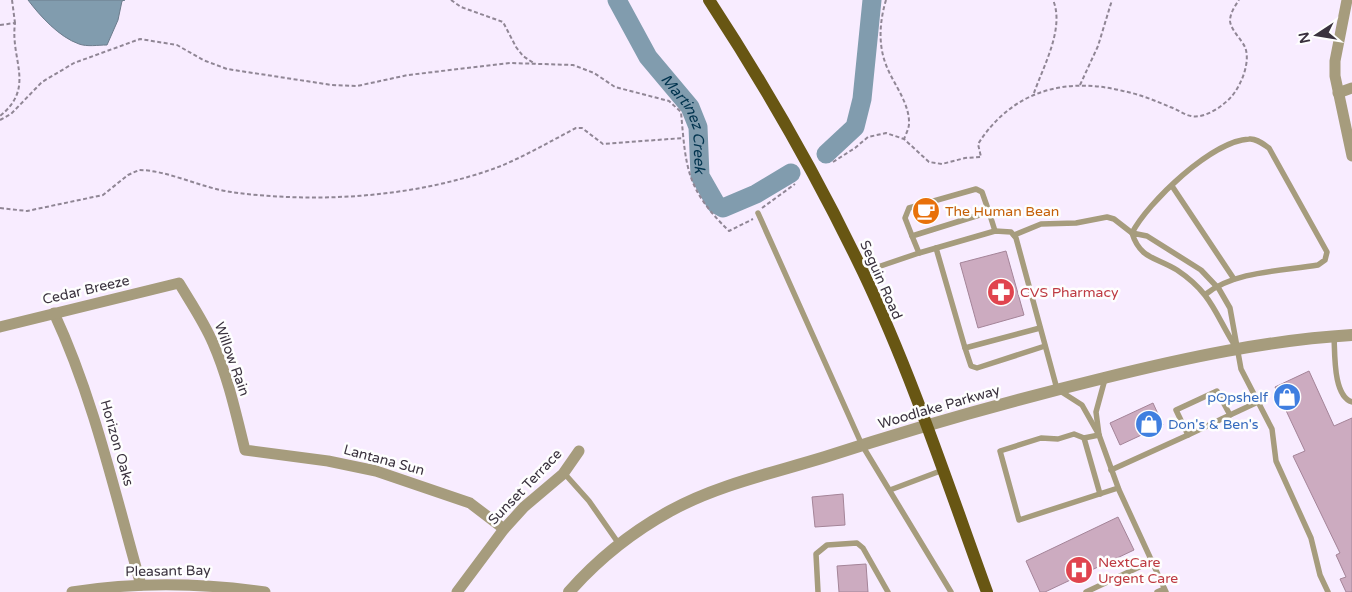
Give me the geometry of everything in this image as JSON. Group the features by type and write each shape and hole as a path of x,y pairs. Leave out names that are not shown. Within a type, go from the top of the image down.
{"main road":[{"name":"Seguin Road","path":"708,0 748,60 785,122 863,272 927,425 987,592"}],"street":[{"path":"1347,0 1335,61 1338,92 1352,156"},
{"path":"1338,92 1352,88"},
{"name":"Cedar Breeze","path":"0,327 179,283"},
{"name":"Willow Rain","path":"179,283 200,316 214,344 225,374 245,450"},
{"name":"Horizon Oaks","path":"54,313 85,388 141,586"},
{"name":"Woodlake Parkway","path":"576,590 619,544 672,510 702,496 927,425 1057,389 1237,349 1352,335"},
{"name":"Lantana Sun","path":"245,450 328,461 394,477 470,503 504,529"},
{"name":"Sunset Terrace","path":"457,592 504,529 524,507 564,473 580,451"},
{"name":"Pleasant Bay","path":"72,592 141,586 216,586 265,592"}],"lane":[{"path":"1206,294 1216,286 1234,279 1318,265 1325,260 1326,252 1269,148 1250,138 1215,151 1194,164 1140,218 1132,233 1136,245 1142,253 1177,270 1206,294 1237,349"},
{"path":"1172,186 1234,279"},
{"path":"919,253 905,218 909,208 963,191 976,188 982,192 995,231"},
{"path":"912,236 989,212"},
{"path":"758,213 862,445 951,592"},
{"path":"863,272 919,253 995,231 1014,235 1041,224 1076,223 1107,217 1114,219 1132,233 1147,236 1201,270 1216,286 1230,308 1241,369 1260,401 1272,429 1276,461 1311,538 1320,575 1328,592"},
{"path":"1014,235 1057,389 1082,406 1099,435 1118,488 1165,590 1157,592"},
{"path":"936,248 970,366 977,368 1045,346"},
{"path":"965,348 1040,328"},
{"path":"1334,336 1339,388 1346,400 1352,402"},
{"path":"1099,435 1096,412 1105,378"},
{"path":"1188,435 1176,410 1217,391 1230,416"},
{"path":"1112,470 1260,401"},
{"path":"1099,435 1084,438 1074,434 1058,439 1048,437 1000,451 1019,520 1118,488"},
{"path":"1084,438 1100,494"},
{"path":"890,490 943,470"},
{"path":"564,473 589,501 619,544"},
{"path":"818,592 816,554 827,545 857,543 863,548 888,592"},
{"path":"1086,592 1152,561"}],"path":[{"path":"0,118 15,101 19,90 12,0"},
{"path":"451,0 461,7 503,22 516,47 523,56 535,64"},
{"path":"886,0 881,19 881,41 884,61 906,109 909,124 904,139"},
{"path":"1033,94 1053,39 1056,10 1053,0"},
{"path":"1080,85 1098,46 1112,0"},
{"path":"833,162 868,137 886,133 904,139 928,162 942,164 965,158 981,157 978,144 990,125 1002,113 1033,94 1080,85 1124,91 1192,117 1205,114 1223,106 1240,84 1245,66 1245,49 1230,21 1232,11 1239,0"},
{"path":"0,25 15,23"},
{"path":"0,118 11,114 42,82 74,63 140,40 177,45 203,60 227,68 332,85 357,86 436,72 510,63 573,65 594,73 615,87 669,101 681,112 683,149 691,180 709,212 729,231 750,221 764,205 795,184"},
{"path":"0,208 27,211 103,195 128,175 140,170 232,192 298,197 358,196 413,190 492,168 520,157 576,128 582,128 603,144 683,138"}],"water":[{"path":"28,0 125,0 122,1 118,20 107,45 89,46 72,41 57,31"}],"building":[{"name":"CVS Pharmacy","path":"1006,251 1024,315 978,328 960,263"},
{"path":"1309,371 1334,426 1352,418 1352,592 1346,592 1340,579 1346,577 1336,555 1340,553 1293,456 1305,451 1275,387"},
{"path":"1153,403 1163,425 1120,445 1110,423"},
{"path":"843,494 845,525 815,527 812,497"},
{"path":"1118,517 1134,550 1045,592 1040,592 1026,561"},
{"path":"866,564 868,592 839,592 837,566"}],"waterway":[{"name":"Martinez Creek","path":"617,0 648,57 690,107 698,127 700,176 716,204 723,208 756,194 791,173"},
{"name":"Martinez Creek","path":"826,154 855,127 862,99 872,0"}],"place":[{"name":"The Human Bean","path":"926,211"},
{"name":"CVS Pharmacy","path":"1001,292"},
{"name":"pOpshelf","path":"1287,397"},
{"name":"Don's & Ben's","path":"1149,424"},
{"name":"NextCare Urgent Care","path":"1079,570"}]}
